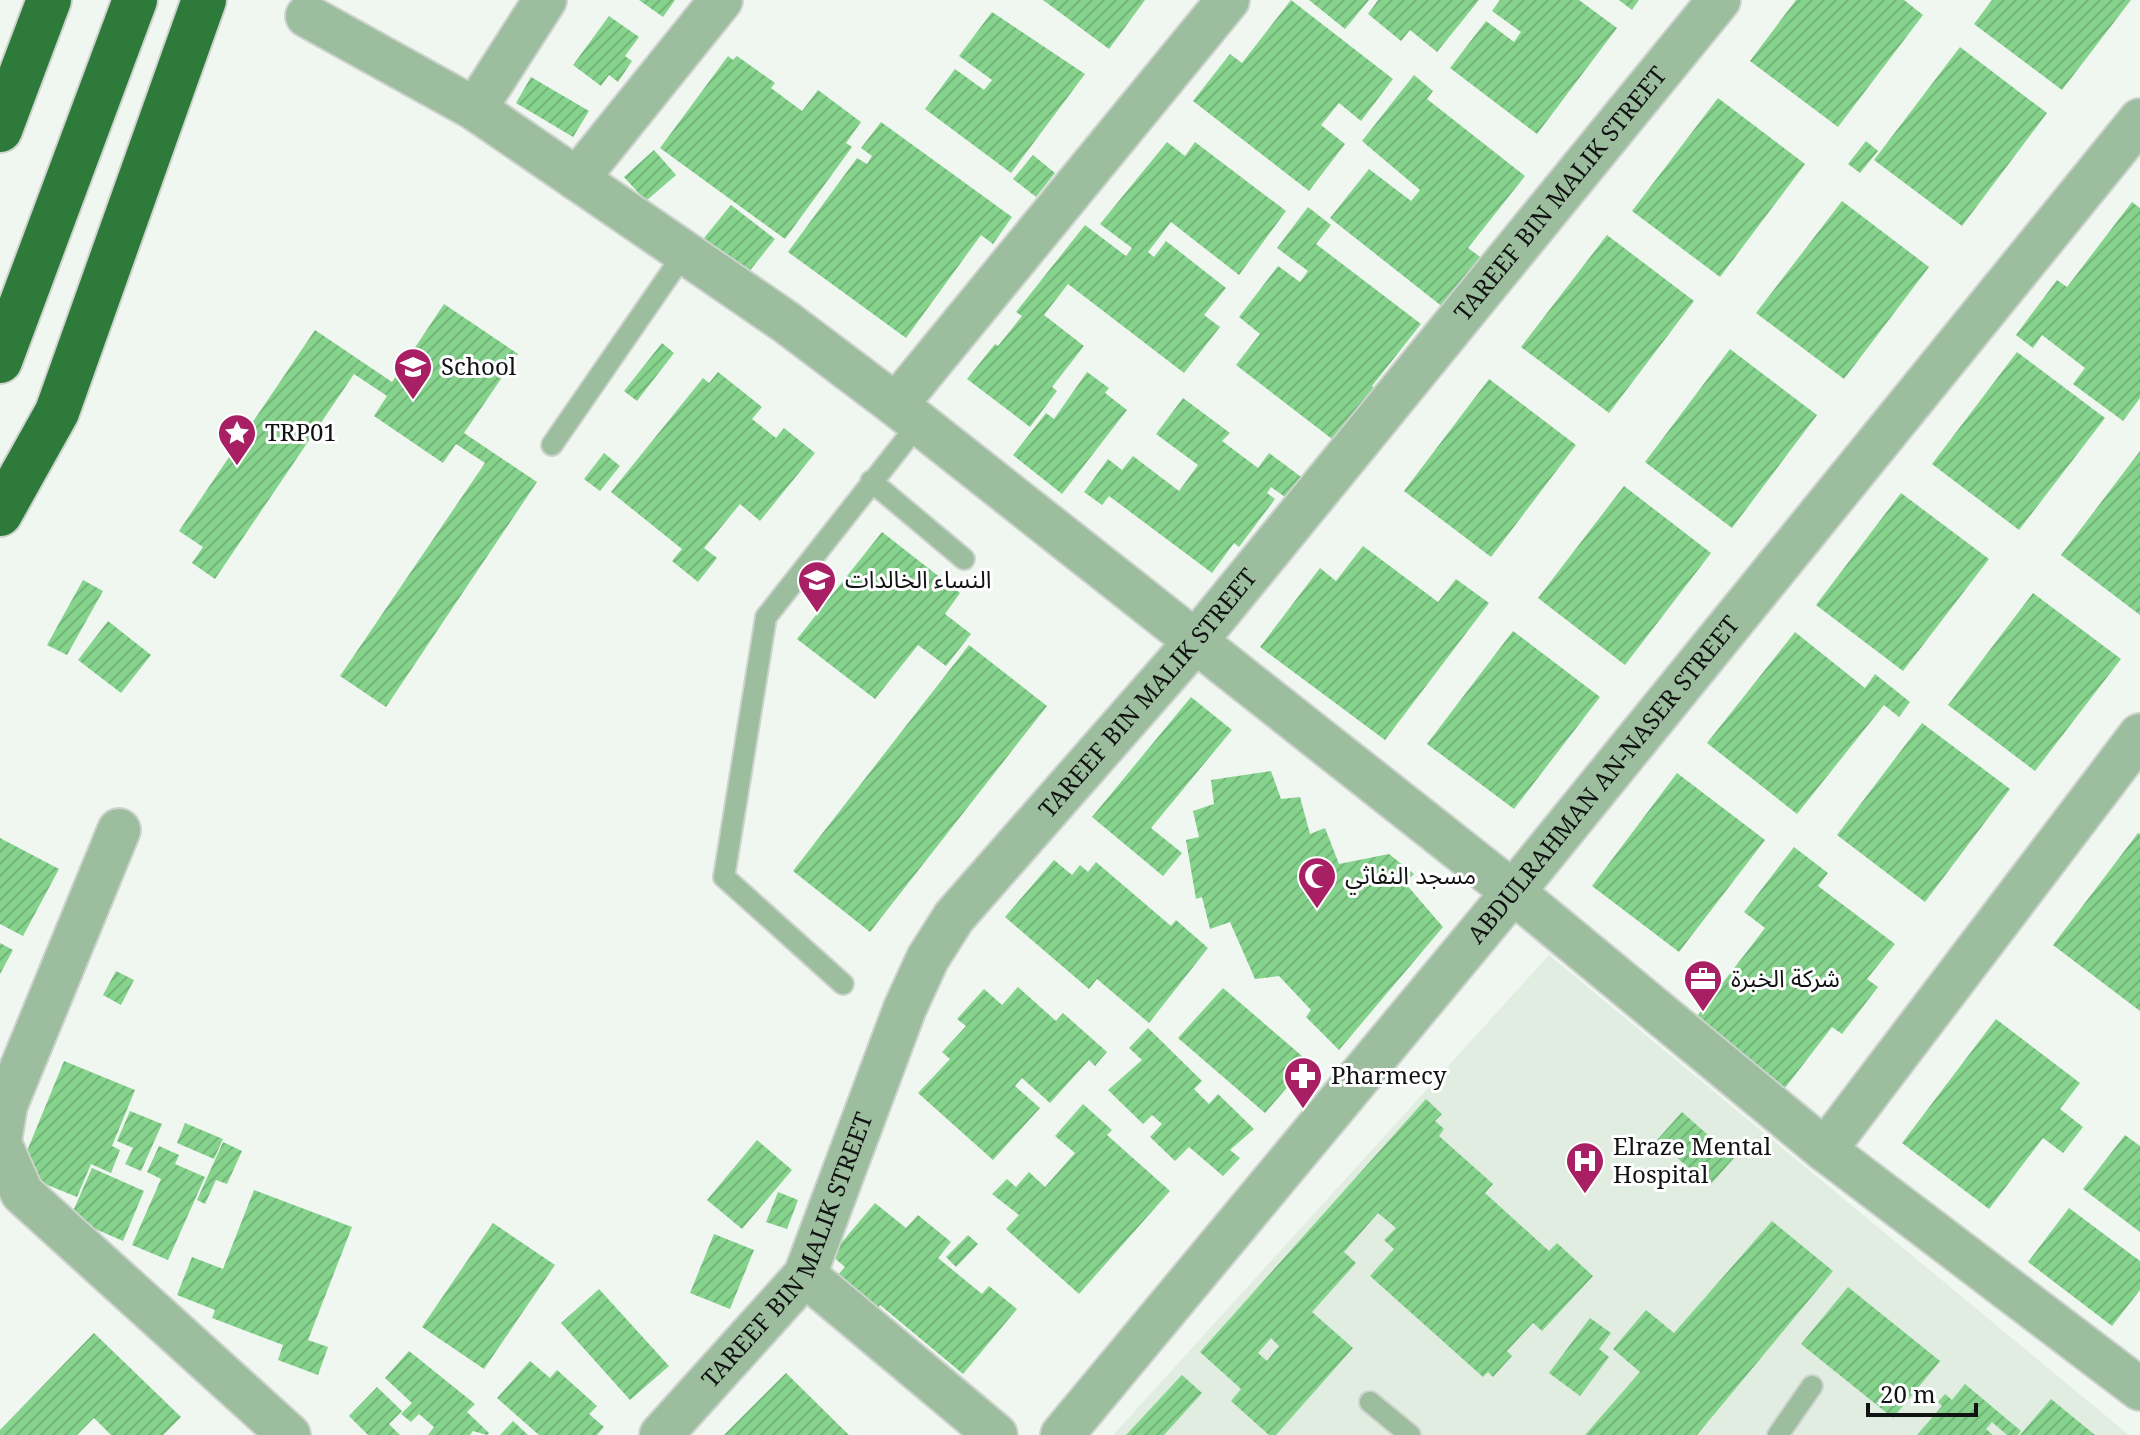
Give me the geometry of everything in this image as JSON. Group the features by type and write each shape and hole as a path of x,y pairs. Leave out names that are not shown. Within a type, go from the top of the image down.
{"highway":[{"path":"0,130 49,0"},
{"path":"0,361 135,0"},
{"path":"0,514 57,412 204,0"}],"street":[{"path":"475,109 545,0"},
{"path":"577,179 721,0"},
{"path":"908,414 1228,0"},
{"name":"TAREEF BIN MALIK STREET","path":"661,1435 805,1275 905,1008 954,917 1195,642 1719,0"},
{"path":"307,16 475,109 683,255 786,322 908,414 1513,892 1825,1150 2133,1369"},
{"name":"ABDULRAHMAN AN-NASER STREET","path":"1062,1435 1513,892 2140,120"},
{"path":"1825,1150 2140,735"},
{"path":"119,830 6,1105 0,1142 22,1193 289,1435"},
{"path":"805,1275 996,1435"}],"lane":[{"path":"552,445 683,255"},
{"path":"843,984 724,877 766,617 871,481 908,414"},
{"path":"871,481 964,559"},
{"path":"1778,1435 1812,1386"},
{"path":"1370,1402 1410,1435"}],"shaded area":[{"name":"Elraze Mental Hospital","path":"1549,955 2129,1435 1113,1435"}],"building":[{"path":"639,0 675,0 663,17"},
{"path":"1043,0 1145,0 1109,49"},
{"path":"1291,0 1393,79 1361,121 1339,103 1321,125 1345,144 1309,191 1193,101 1230,54 1242,63"},
{"path":"1309,0 1369,0 1345,29"},
{"path":"1378,0 1479,0 1437,52 1410,30 1401,41 1368,14"},
{"path":"1500,0 1579,0 1617,28 1537,134 1450,68 1486,21 1514,42 1521,32 1492,11"},
{"path":"1619,0 1639,0 1632,10"},
{"path":"1796,0 1904,0 1923,15 1838,127 1750,61"},
{"path":"1992,0 2131,0 2062,90 1974,24"},
{"path":"992,12 1085,74 1011,173 925,109 955,69 984,90 992,80 959,56"},
{"path":"609,16 639,37 625,56 632,61 618,82 609,75 601,86 573,65"},
{"path":"1960,47 2047,113 1962,226 1874,160"},
{"path":"728,56 733,60 737,56 775,83 771,88 802,111 818,90 861,122 846,143 852,147 785,239 660,148"},
{"path":"1414,75 1433,91 1427,99 1525,176 1468,248 1483,259 1444,308 1330,218 1369,169 1411,201 1420,190 1362,141"},
{"path":"531,77 589,111 573,137 516,103"},
{"path":"1718,98 1805,164 1720,277 1632,211"},
{"path":"881,122 1012,217 993,244 981,235 906,338 788,252 857,158 867,164 872,156 861,148"},
{"path":"1866,141 1878,151 1860,173 1848,164"},
{"path":"1167,142 1185,156 1195,142 1286,211 1239,275 1171,222 1148,252 1154,257 1166,241 1226,288 1204,315 1220,327 1184,373 1068,284 1044,315 1084,346 1052,387 1057,391 1030,427 967,379 1022,316 1016,312 1085,225 1126,256 1132,248 1100,224"},
{"path":"654,150 676,175 646,201 624,177"},
{"path":"1033,155 1055,173 1036,197 1013,179"},
{"path":"1842,201 1929,267 1844,379 1756,313"},
{"path":"2132,202 2140,208 2140,398 2123,421 2073,384 2085,368 2042,335 2033,348 2016,335 2057,280 2067,287"},
{"path":"731,205 775,239 748,273 704,238"},
{"path":"1308,207 1331,225 1316,244 1421,324 1372,386 1383,395 1354,434 1343,425 1332,439 1236,365 1260,334 1239,317 1278,266 1300,282 1308,271 1277,248"},
{"path":"1607,235 1694,301 1609,413 1521,347"},
{"path":"444,304 518,354 464,433 537,482 386,707 340,676 485,463 456,444 443,463 374,416 387,396 354,374 215,579 192,563 203,547 179,531 315,330 392,382"},
{"path":"662,343 674,353 637,401 624,391"},
{"path":"1730,349 1817,415 1732,528 1645,462"},
{"path":"2017,352 2105,418 2019,530 1932,464"},
{"path":"718,372 762,407 752,419 776,438 784,428 815,453 760,521 740,504 704,548 717,558 698,582 672,561 682,549 611,492 703,378 709,383"},
{"path":"1087,372 1109,388 1105,393 1127,410 1062,494 1013,455 1046,413 1054,419"},
{"path":"1489,379 1576,445 1491,557 1404,491"},
{"path":"1183,398 1230,433 1222,441 1258,468 1269,453 1308,482 1292,502 1271,487 1267,493 1275,499 1239,547 1234,543 1212,573 1109,496 1102,505 1084,492 1108,459 1122,470 1133,456 1179,491 1198,465 1156,434"},
{"path":"2140,451 2140,615 2061,555"},
{"path":"604,453 620,466 600,491 584,479"},
{"path":"1624,486 1711,553 1625,665 1538,598"},
{"path":"1901,493 1989,559 1903,671 1816,605"},
{"path":"882,532 960,593 945,614 971,634 946,666 918,645 875,699 797,639"},
{"path":"1363,546 1438,602 1456,579 1489,603 1385,740 1260,647 1320,568 1336,581"},
{"path":"83,580 103,591 67,655 47,645"},
{"path":"2033,593 2121,659 2035,771 1948,705"},
{"path":"108,621 151,655 121,693 78,660"},
{"path":"1513,631 1600,697 1514,809 1427,744"},
{"path":"1795,632 1865,688 1875,674 1910,702 1899,717 1884,705 1797,814 1707,743"},
{"path":"969,645 1047,706 870,932 793,871"},
{"path":"1191,697 1232,730 1151,828 1182,853 1163,876 1092,817"},
{"path":"1922,723 2010,789 1925,902 1837,835"},
{"name":"مسجد النفاثي","path":"1271,771 1281,799 1300,797 1310,834 1325,828 1339,864 1389,854 1414,874 1405,883 1443,927 1339,1050 1306,1017 1311,1010 1279,976 1255,979 1230,922 1210,929 1202,897 1196,899 1186,840 1199,837 1193,811 1214,804 1211,780"},
{"path":"1677,773 1765,840 1679,952 1592,886"},
{"path":"2140,834 2140,1011 2053,945"},
{"path":"0,838 59,869 23,936 0,924"},
{"path":"1794,847 1828,873 1818,886 1895,944 1867,979 1878,987 1842,1034 1832,1027 1785,1088 1695,1019 1765,928 1744,912"},
{"path":"1054,860 1072,875 1080,865 1088,872 1096,862 1171,926 1176,920 1208,948 1149,1023 1097,979 1089,989 1005,917"},
{"path":"0,943 13,950 0,974"},
{"path":"116,971 134,980 121,1005 103,995"},
{"path":"1018,987 1056,1021 1063,1013 1107,1052 1095,1066 1089,1060 1050,1103 1022,1078 1015,1086 1040,1108 993,1160 918,1093 950,1059 942,1052 966,1026 957,1019 984,989 1002,1005"},
{"path":"1223,988 1309,1062 1265,1113 1178,1038"},
{"path":"1996,1019 2080,1083 2060,1109 2083,1127 2063,1153 2043,1138 1989,1209 1902,1143"},
{"path":"1148,1028 1202,1081 1194,1089 1209,1104 1218,1094 1254,1129 1230,1150 1240,1158 1223,1176 1189,1147 1175,1161 1150,1137 1162,1124 1152,1115 1143,1124 1108,1090 1142,1060 1129,1048"},
{"path":"64,1061 135,1090 112,1146 120,1150 111,1173 91,1164 77,1197 18,1173"},
{"path":"1426,1099 1442,1114 1435,1121 1444,1129 1439,1136 1493,1184 1485,1193 1549,1251 1557,1243 1593,1276 1542,1331 1533,1323 1507,1351 1512,1356 1493,1377 1488,1372 1483,1377 1370,1276 1394,1249 1384,1240 1396,1228 1378,1213 1344,1252 1356,1263 1312,1312 1353,1348 1276,1435 1269,1435 1231,1401 1241,1389 1200,1352","holes":["1271,1338 1279,1346 1267,1361 1258,1353"]},
{"path":"1083,1104 1112,1130 1107,1135 1170,1191 1079,1294 1006,1229 1019,1215 992,1194 1007,1179 1016,1187 1029,1172 1045,1187 1075,1153 1055,1136"},
{"path":"130,1111 162,1124 141,1171 125,1164 133,1148 117,1141"},
{"path":"1682,1112 1734,1158 1709,1186 1657,1140"},
{"path":"185,1123 223,1139 214,1159 177,1143"},
{"path":"2125,1135 2140,1146 2140,1232 2083,1189"},
{"path":"757,1140 792,1170 742,1229 707,1200"},
{"path":"223,1142 242,1151 227,1184 216,1180 205,1204 197,1200"},
{"path":"159,1146 179,1155 175,1164 205,1177 168,1260 132,1245 161,1179 147,1172"},
{"path":"92,1168 144,1191 123,1241 70,1218"},
{"path":"254,1190 352,1227 308,1340 328,1347 318,1375 278,1360 283,1345 212,1318 215,1310 177,1295 192,1257 223,1269"},
{"path":"778,1192 798,1200 787,1229 766,1222"},
{"path":"875,1203 906,1228 918,1215 951,1242 938,1258 982,1294 989,1286 1017,1309 963,1374 880,1305 871,1317 831,1283 845,1267 831,1255"},
{"path":"2069,1208 2140,1261 2140,1290 2112,1326 2028,1262"},
{"path":"1772,1221 1833,1271 1697,1435 1585,1435 1640,1372 1613,1349 1646,1310 1674,1333"},
{"path":"493,1223 555,1265 484,1369 422,1327"},
{"path":"714,1234 754,1250 730,1309 690,1293"},
{"path":"968,1235 978,1244 956,1267 946,1257"},
{"path":"1848,1287 1940,1361 1893,1418 1801,1344"},
{"path":"599,1289 669,1366 630,1400 561,1323"},
{"path":"1590,1318 1611,1333 1599,1349 1609,1357 1580,1396 1549,1373"},
{"path":"94,1333 181,1417 163,1435 111,1435 94,1418 77,1435 0,1435 0,1430"},
{"path":"409,1351 475,1404 467,1412 489,1433 487,1435 473,1431 470,1435 428,1435 434,1427 419,1414 411,1422 401,1414 412,1403 385,1378"},
{"path":"530,1361 550,1378 557,1370 597,1406 589,1414 604,1427 597,1435 539,1435 497,1398"},
{"path":"786,1373 849,1435 724,1435"},
{"path":"1182,1375 1202,1393 1164,1435 1126,1435"},
{"path":"1965,1384 2021,1431 2018,1435 2007,1435 1992,1422 1986,1429 1993,1435 1917,1435 1942,1406 1938,1402 1945,1394 1952,1400"},
{"path":"377,1387 402,1411 389,1424 400,1435 368,1435 349,1416"},
{"path":"2051,1399 2095,1435 2020,1435"},
{"path":"513,1421 528,1435 500,1435"}],"place":[{"name":"School","path":"413,401"},
{"name":"TRP01","path":"237,467"},
{"name":"النساء الخالدات","path":"817,614"},
{"name":"مسجد النفاثي","path":"1317,910"},
{"name":"شركة الخبرة","path":"1703,1013"},
{"name":"Pharmecy","path":"1303,1110"},
{"name":"Elraze Mental Hospital","path":"1585,1195"}]}
